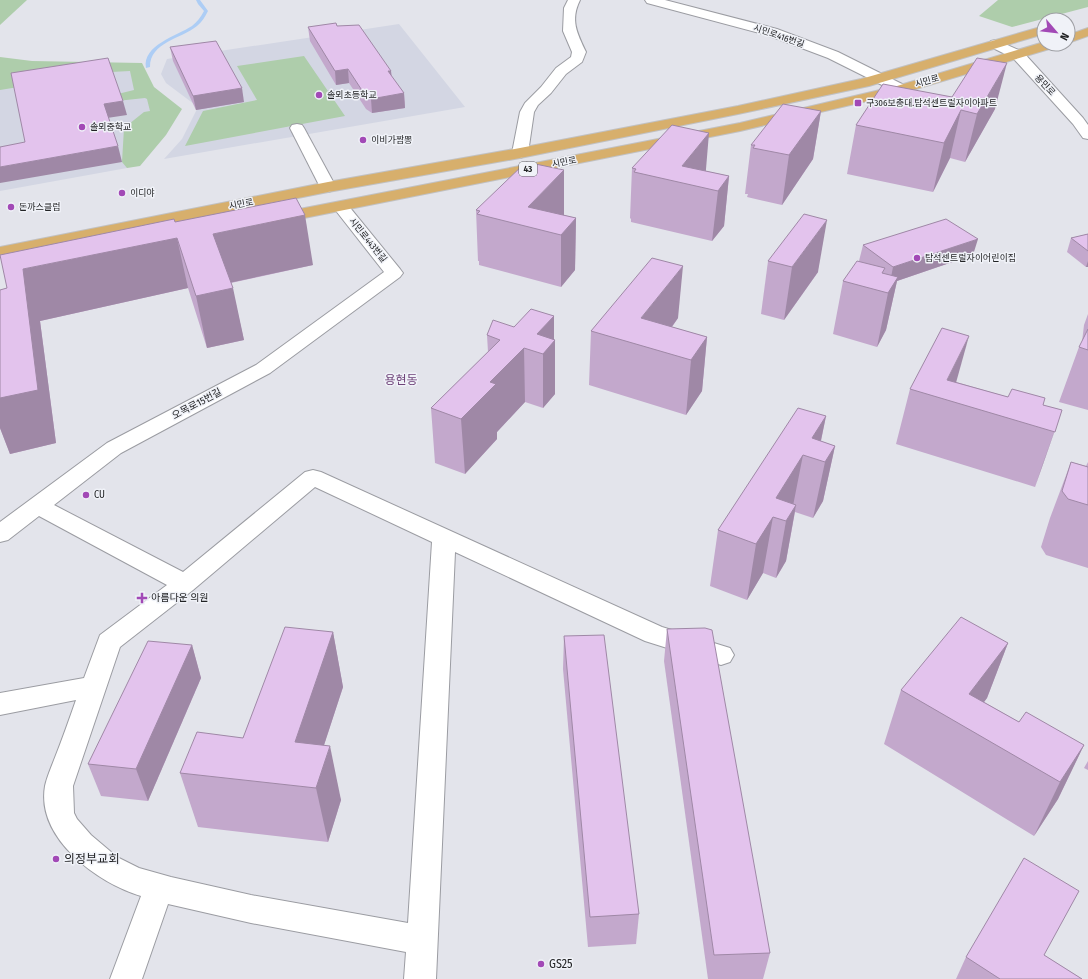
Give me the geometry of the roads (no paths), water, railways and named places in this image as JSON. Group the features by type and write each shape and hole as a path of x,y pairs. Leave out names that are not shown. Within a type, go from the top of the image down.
{"main road":[{"name":"시민로","path":"0,252 328,187 520,153 738,110 880,78 1036,32"},
{"path":"1076,36 1088,32"},
{"name":"시민로","path":"257,223 740,127 901,89 1036,49"}],"street":[{"path":"520,153 527,112 532,102 546,90 561,71 577,59 579,52 569,31 570,8 574,0"},
{"name":"시민로416번길","path":"650,0 772,32 833,55 901,89"},
{"name":"용민로","path":"996,44 1018,55 1083,121 1088,135"},
{"path":"297,128 328,187"},
{"name":"시민로443번길","path":"341,207 394,273"},
{"name":"오목로15번길","path":"0,534 114,448 263,369 394,273"},
{"path":"421,940 251,909 159,888 132,880 107,866 81,844 67,828 60,813 59,786 108,642 185,584 313,477 654,634 721,655"},
{"path":"38,506 185,584"},
{"path":"420,979 444,538"},
{"path":"0,704 94,686"},
{"path":"126,979 159,888"}],"waterway":[{"path":"148,67 149,59 154,50 169,39 195,26 201,19 206,11 198,0"}],"place":[{"name":"솔뫼초등학교","path":"319,95"},
{"name":"구306보충대.탑석센트럴자이아파트","path":"858,103"},
{"name":"솔뫼중학교","path":"82,127"},
{"name":"이비가짬뽕","path":"363,140"},
{"name":"이디야","path":"122,193"},
{"name":"돈까스클럽","path":"11,207"},
{"name":"탑석센트럴자이어린이집","path":"917,258"},
{"name":"CU","path":"86,495"},
{"name":"아름다운 의원","path":"142,598"},
{"name":"의정부교회","path":"56,859"},
{"name":"GS25","path":"541,964"}],"district":[{"name":"용현동","path":"401,380"}]}
